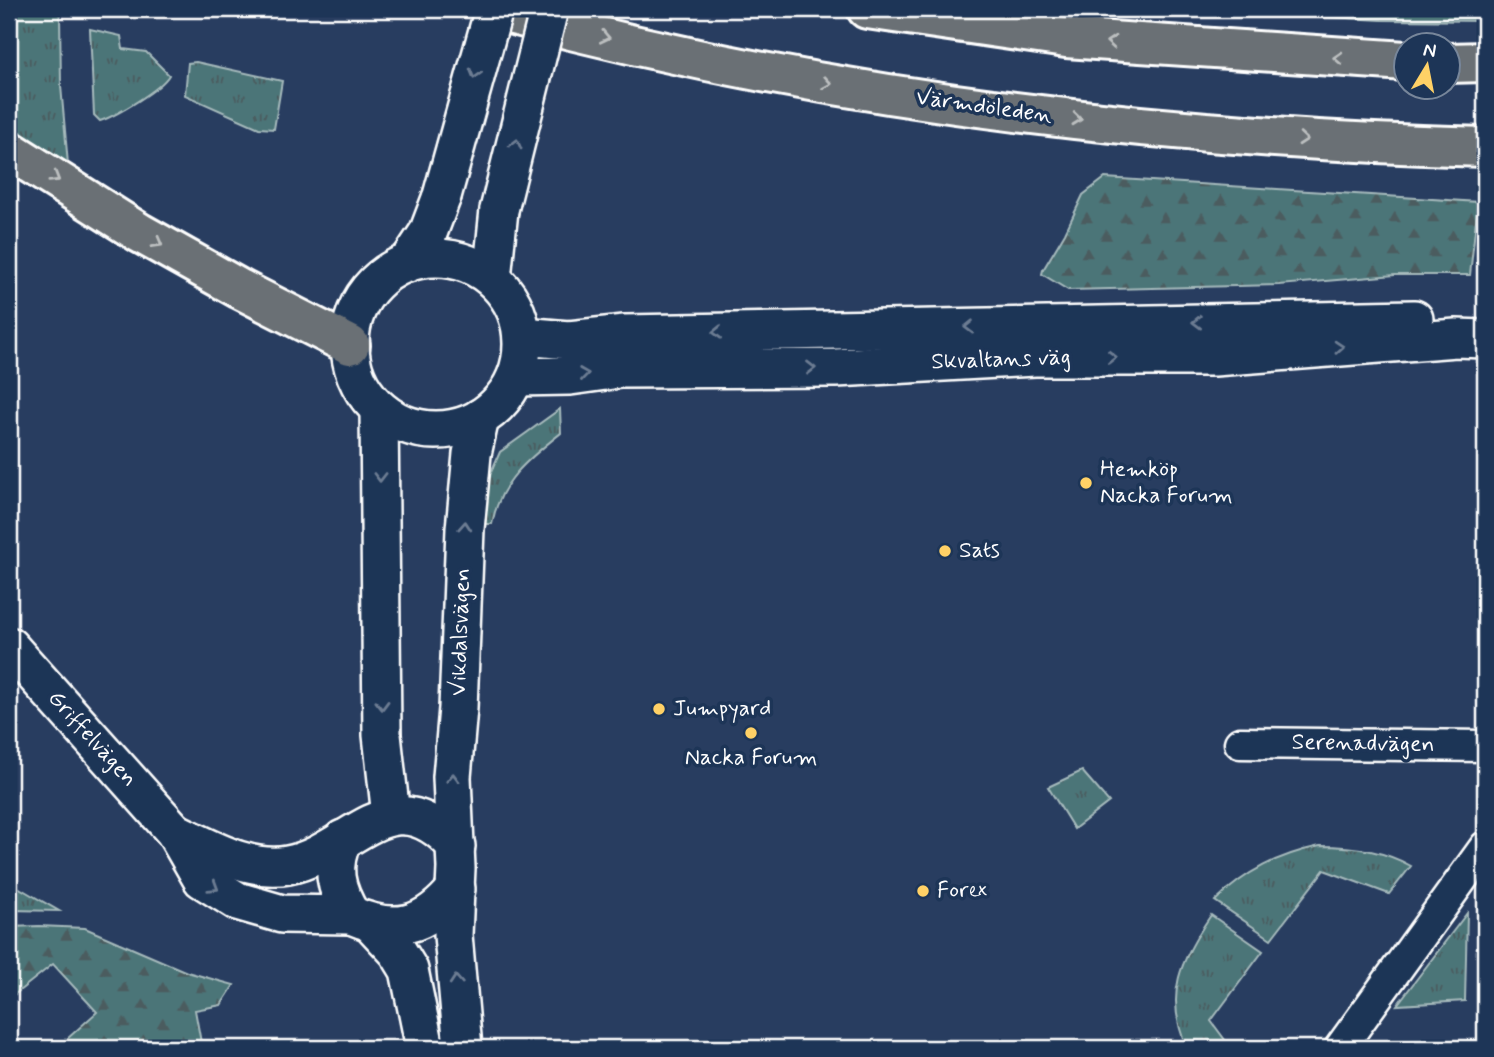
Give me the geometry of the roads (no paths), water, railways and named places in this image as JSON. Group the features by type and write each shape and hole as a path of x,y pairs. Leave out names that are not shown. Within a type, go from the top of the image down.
{"highway":[{"name":"Värmdöleden","path":"492,9 544,23 791,77 967,107 1138,126 1351,143 1485,147"},
{"path":"867,9 1066,38 1392,60"},
{"path":"1462,63 1485,62"},
{"path":"9,150 140,233 240,289 350,345"}],"street":[{"path":"408,263 428,233 442,196 492,9"},
{"path":"492,278 499,210 549,9"},
{"path":"425,258 461,261 492,278 513,304 522,336 516,377 507,393 480,418 464,426 428,430 394,419 379,409 358,380 350,345 354,319 366,294 391,270 408,263 425,258"},
{"name":"Skvaltans väg","path":"522,336 569,340 625,334 1265,320 1485,319"},
{"name":"Skvaltans väg","path":"516,377 570,376 620,369 836,368 1035,358 1214,357 1456,338 1485,339"},
{"path":"379,409 382,735 391,816"},
{"name":"Vikdalsvägen","path":"463,1048 453,935 456,846 452,777 458,708 465,529 472,454 480,418"},
{"name":"Griffelvägen","path":"9,646 176,832 202,879 237,901 282,914 361,919"},
{"name":"Serenadvägen","path":"1240,743 1485,746"},
{"path":"425,1048 409,970 398,952 361,919 335,880 335,856 343,839 361,827 391,816 422,820 443,832 456,846"},
{"name":"Griffelvägen","path":"176,832 219,853 252,863 286,865 321,855 343,839"},
{"path":"1340,1048 1485,848"},
{"path":"361,919 404,926 422,920 441,907 456,889"}],"place":[{"name":"Hemköp Nacka Forum","path":"1086,483"},
{"name":"Sats","path":"945,551"},
{"name":"Jumpyard","path":"659,709"},
{"name":"Nacka Forum","path":"751,733"},
{"name":"Forex","path":"923,891"}]}
